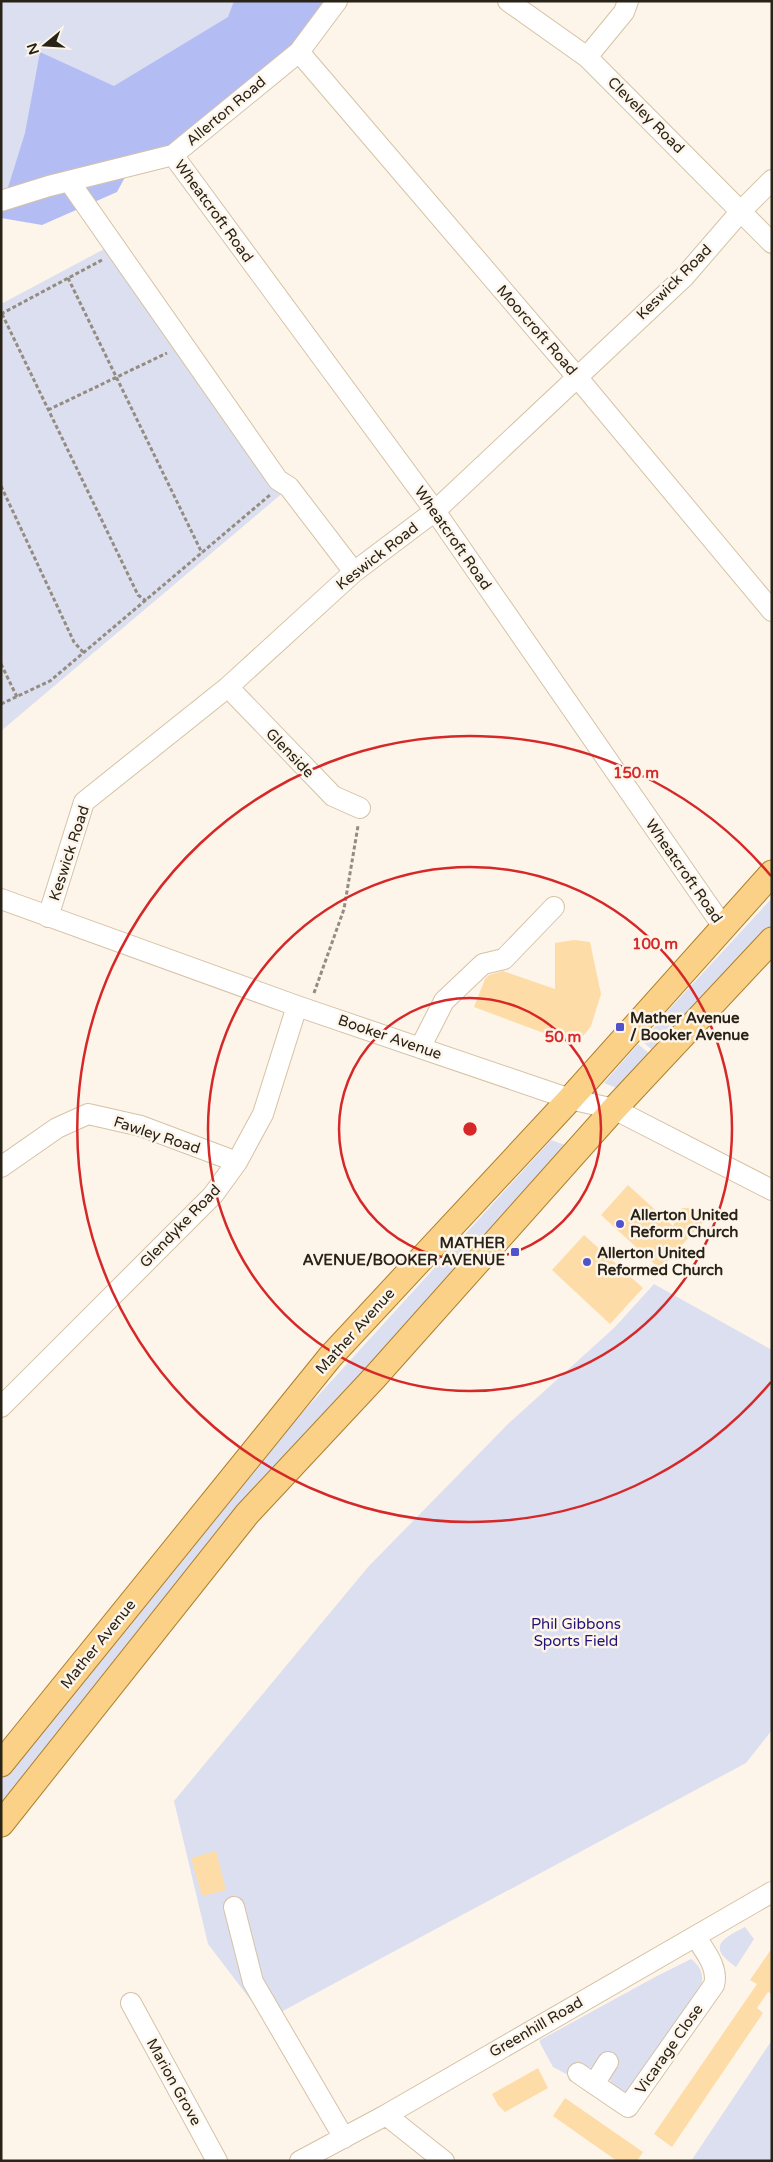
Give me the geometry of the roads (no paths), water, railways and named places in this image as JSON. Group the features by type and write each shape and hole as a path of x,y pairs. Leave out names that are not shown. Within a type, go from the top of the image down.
{"main road":[{"name":"Mather Avenue","path":"1,1764 330,1357 570,1099 772,873"},
{"path":"1,1824 247,1514 375,1377 614,1109 772,940"}],"street":[{"name":"Allerton Road","path":"1,201 69,181 173,155 298,52 337,1"},
{"name":"Cleveley Road","path":"508,1 587,56 772,243"},
{"path":"587,56 624,12 628,1"},
{"name":"Moorcroft Road","path":"298,52 577,376 772,611"},
{"name":"Wheatcroft Road","path":"173,155 435,511 724,928"},
{"name":"Keswick Road","path":"48,916 84,802 228,687 354,572 435,511 684,277 741,211 772,180"},
{"path":"69,181 278,480 289,488 354,572"},
{"name":"Glenside","path":"228,687 332,796 360,808"},
{"name":"Booker Avenue","path":"1,899 303,1008 570,1099 614,1109 772,1190"},
{"path":"420,1048 444,1001 483,964 504,960 554,907"},
{"name":"Glendyke Road","path":"1,1408 213,1196 237,1162 263,1114 303,1008"},
{"name":"Fawley Road","path":"1,1167 57,1128 88,1114 141,1126 237,1162"},
{"name":"Greenhill Road","path":"300,2161 386,2115 772,1892"},
{"path":"234,1907 253,1982 344,2138"},
{"name":"Vicarage Close","path":"608,2062 586,2078 628,2107 714,1985 716,1976 713,1966 696,1936"},
{"name":"Marion Grove","path":"131,2004 217,2161"},
{"path":"386,2115 444,2161"}],"place":[{"name":"Mather Avenue / Booker Avenue","path":"620,1027"},
{"name":"Allerton United Reform Church","path":"620,1224"},
{"name":"MATHER AVENUE/BOOKER AVENUE","path":"515,1252"},
{"name":"Allerton United Reformed Church","path":"587,1262"}],"park label":[{"name":"Phil Gibbons Sports Field","path":"576,1632"}]}
